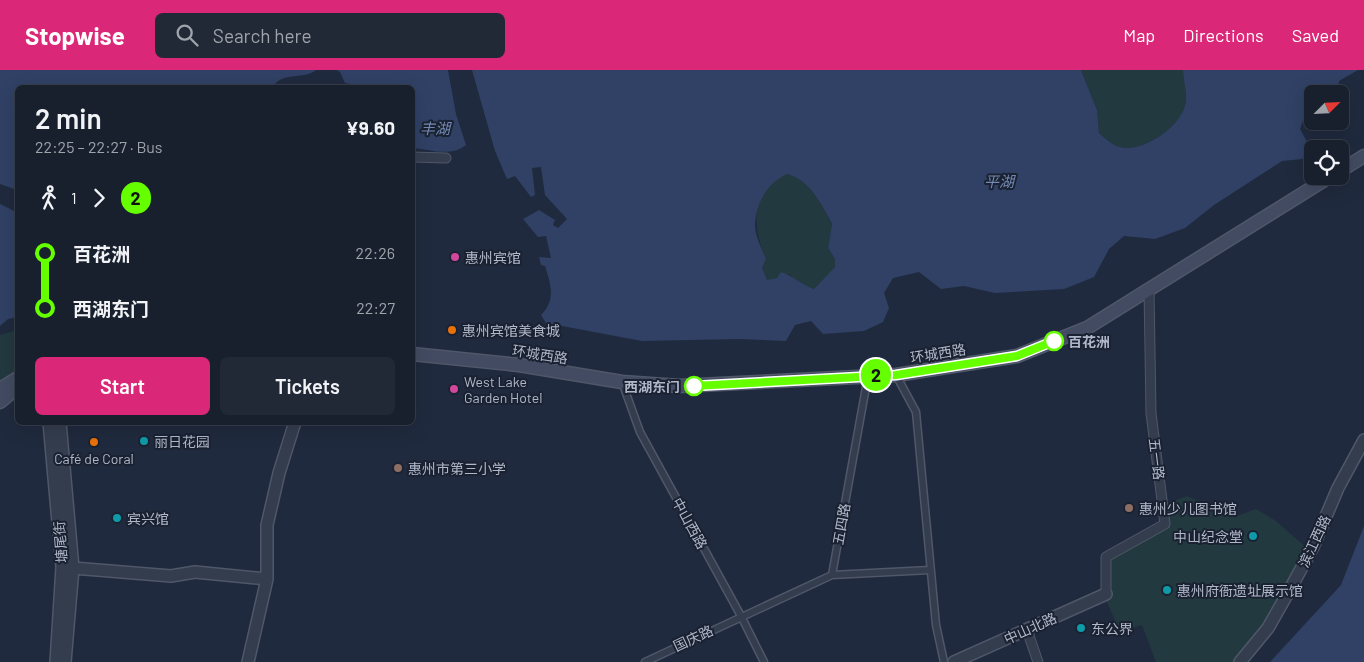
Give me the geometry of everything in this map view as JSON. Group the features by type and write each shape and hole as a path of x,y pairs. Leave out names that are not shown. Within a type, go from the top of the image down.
{"main road":[{"path":"1349,165 1364,156"},
{"name":"环城西路","path":"415,354 519,365 622,382 679,386 896,375 1017,356 1087,328 1317,185"},
{"path":"0,389 15,380"},
{"path":"0,402 15,390"}],"street":[{"path":"415,157 446,158"},
{"name":"五一路","path":"1106,594 1106,557 1165,524 1151,413 1149,290"},
{"name":"五四路","path":"832,575 868,375"},
{"path":"896,375 916,412 936,625 944,662"},
{"name":"中山西路","path":"622,382 640,432 741,616 764,662"},
{"name":"塘尾街","path":"49,425 62,568 56,662"},
{"name":"塘尾街","path":"60,425 73,568 65,662"},
{"path":"248,662 267,579 267,525 279,472 294,425"},
{"name":"滨江西路","path":"1240,662 1268,628 1281,606 1313,547 1338,488 1364,440"},
{"path":"73,568 171,576 195,572 267,579"},
{"path":"741,616 832,575 930,570"},
{"name":"中山北路","path":"954,662 1106,594"},
{"name":"国庆路","path":"645,662 741,616"},
{"path":"1027,630 1038,662"}],"green space":[{"path":"1081,70 1183,70 1186,101 1183,110 1171,127 1154,140 1134,147 1125,148 1117,146 1099,133 1097,110"},
{"path":"787,173 795,176 808,187 819,201 832,225 828,248 835,259 835,268 814,289 800,284 789,274 767,281 762,268 766,259 758,235 757,211 760,200 766,190"},
{"path":"15,331 15,373 0,383 0,335"},
{"path":"1187,496 1234,517 1256,509 1276,521 1309,550 1267,626 1236,662 1156,662 1142,625 1120,632 1106,600 1109,559 1167,525 1166,504"}],"water":[{"path":"0,70 316,70 305,75 287,77 275,85 15,85 15,189 0,184"},
{"name":"丰湖","path":"337,70 448,70 456,114 466,145 460,149 447,152 415,148 415,85 357,85 345,83 340,72"},
{"name":"平湖","path":"472,70 1081,70 1097,110 1099,133 1114,145 1125,148 1154,140 1178,119 1186,101 1183,70 1358,70 1339,81 1338,85 1304,85 1304,118 1300,129 1306,140 1304,140 1304,157 1302,159 1282,161 1214,205 1185,228 1155,239 1124,236 1109,249 1094,277 1064,289 995,293 964,286 941,289 919,272 893,278 884,293 889,308 883,322 864,331 823,334 811,321 795,325 786,341 739,339 642,341 546,323 541,315 549,304 551,292 545,266 541,265 539,257 551,258 546,236 538,237 523,219 539,210 555,220 553,225 558,228 567,219 545,195 541,167 532,168 535,195 531,197 515,176 507,179 495,151","holes":["787,174 802,181 814,194 832,224 828,248 835,259 835,267 814,289 781,272 777,278 767,280 762,268 766,259 755,229 760,202 768,188"]},
{"path":"0,204 15,212 15,317 8,319 0,326"},
{"path":"1364,526 1364,662 1270,662 1341,585"}],"bus line":[{"name":"2","path":"694,386 868,375 896,375 1017,356 1054,341"}],"place":[{"name":"惠州宾馆","path":"455,257"},
{"name":"惠州宾馆美食城","path":"452,330"},
{"name":"百花洲","path":"1054,341"},
{"name":"西湖东门","path":"694,386"},
{"name":"West Lake Garden Hotel","path":"454,389"},
{"name":"丽日花园","path":"144,441"},
{"name":"Café de Coral","path":"94,442"},
{"name":"惠州市第三小学","path":"398,468"},
{"name":"惠州少儿图书馆","path":"1129,508"},
{"name":"宾兴馆","path":"117,518"},
{"name":"中山纪念堂","path":"1253,536"},
{"name":"惠州府衙遗址展示馆","path":"1167,590"},
{"name":"东公界","path":"1081,628"}]}
